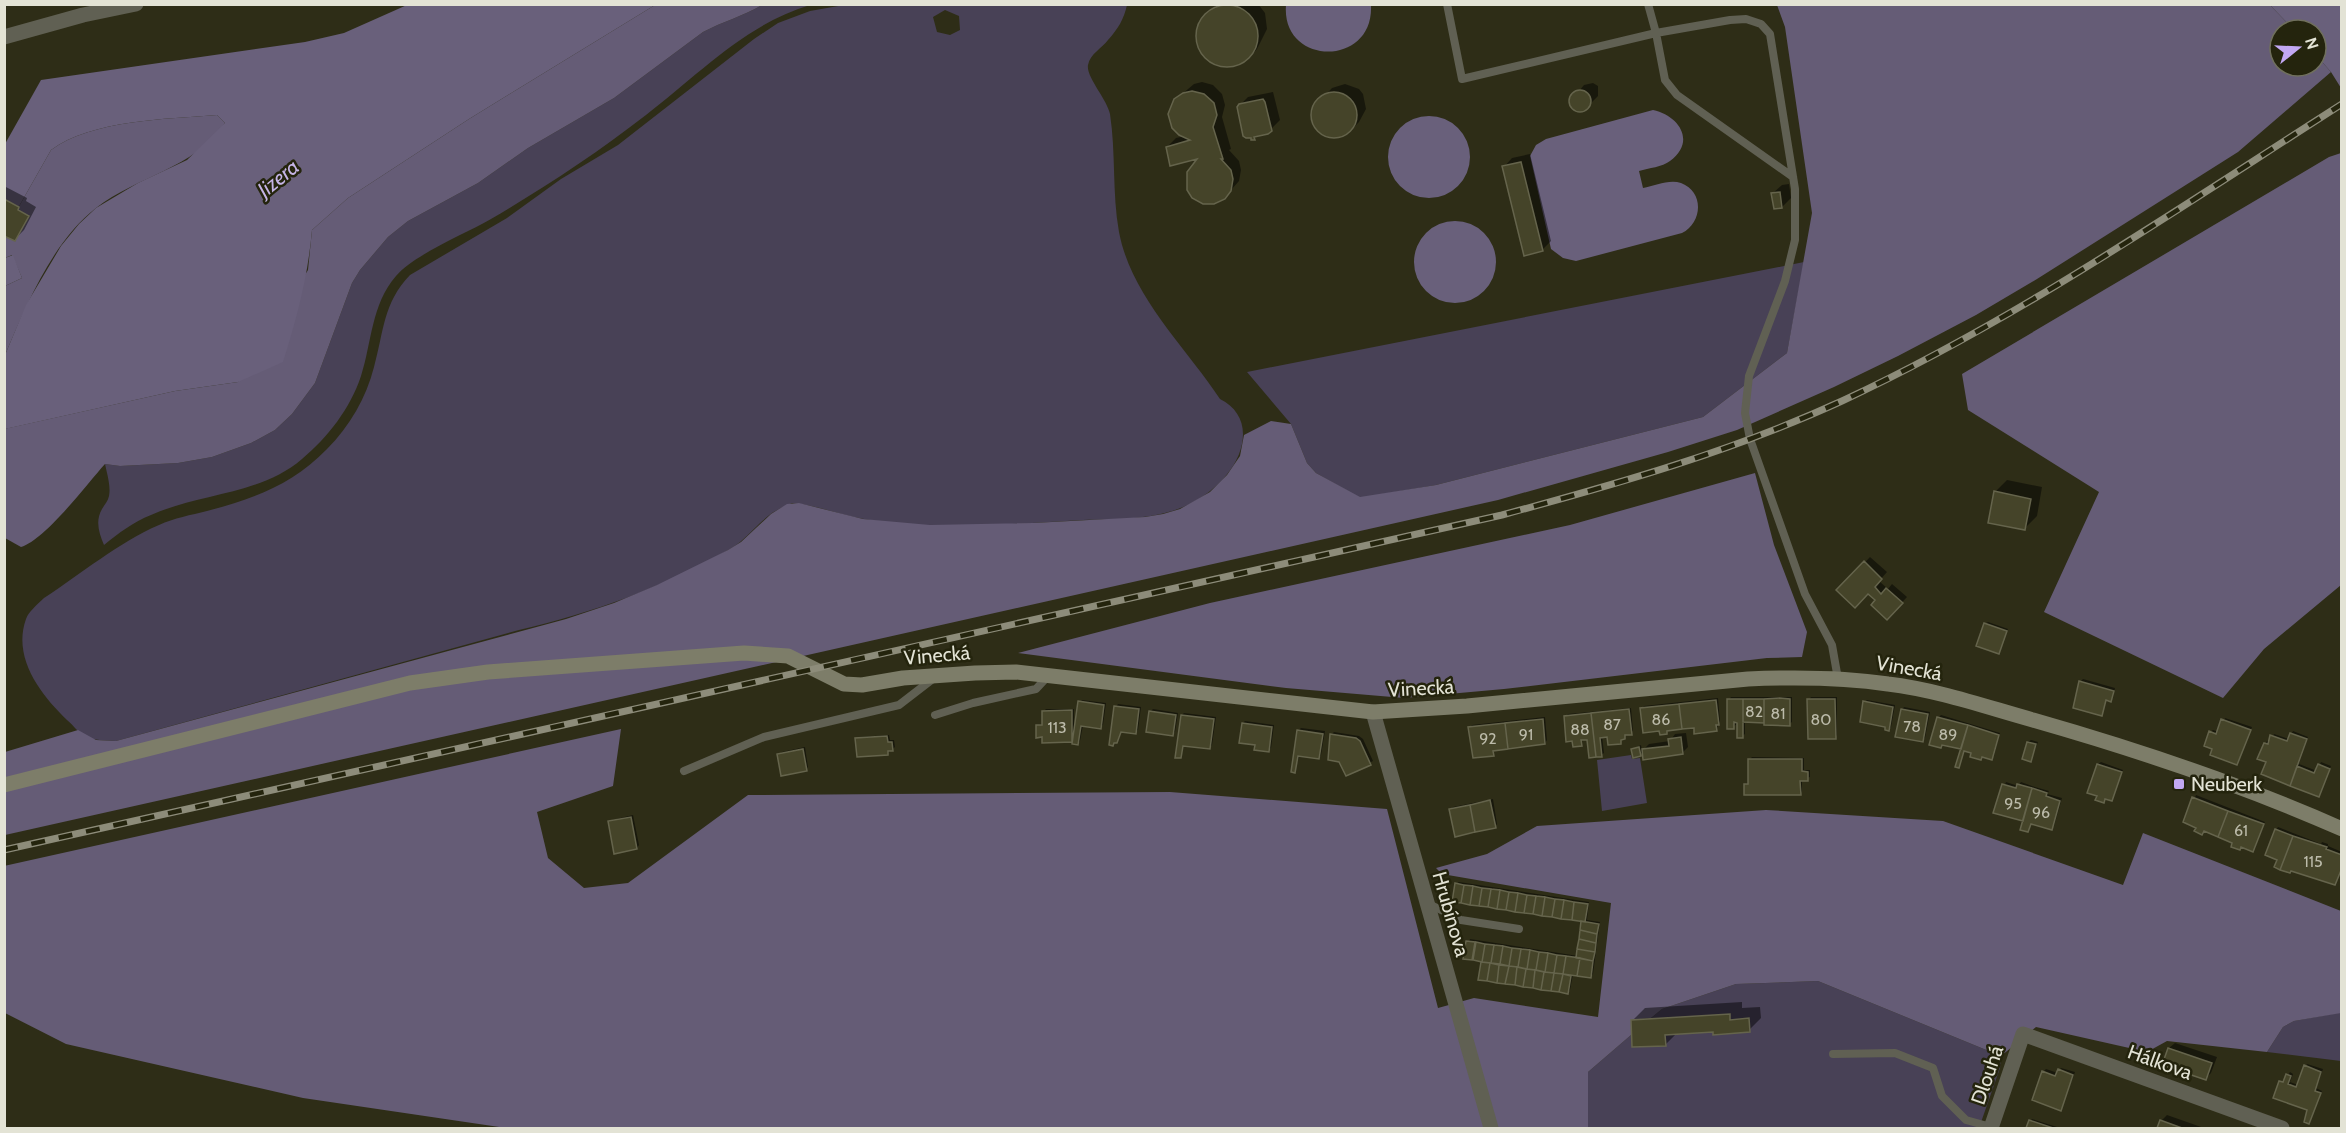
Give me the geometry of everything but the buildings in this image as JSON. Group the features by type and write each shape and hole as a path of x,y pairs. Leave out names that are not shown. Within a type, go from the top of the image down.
{"street":[{"path":"4,37 83,15 136,4"},
{"name":"Vinecká","path":"4,785 410,683 488,672 744,653 788,656 844,684 1006,672 1049,674 1372,712 1467,706 1748,679 1838,679 1891,684 1946,695 2093,737 2207,776 2342,829"},
{"name":"Hrubínova","path":"1372,712 1491,1128"},
{"name":"Dlouhá","path":"1991,1128 2023,1034"},
{"name":"Hálkova","path":"2023,1034 2282,1128"}],"lane":[{"path":"1447,4 1462,79 1656,33 1730,20 1746,19 1761,24 1770,34 1793,177 1795,240 1785,281 1749,376 1745,413 1750,439 1805,594 1832,645 1838,679"},
{"path":"1648,4 1665,80 1677,96 1793,177"},
{"path":"935,715 972,703 1036,689 1049,674"},
{"path":"684,771 764,737 899,705 937,676"},
{"path":"1426,903 1461,920 1519,929"},
{"path":"1833,1054 1895,1053 1933,1068 1942,1096 1966,1120 1991,1128"}],"shaded area":[{"path":"655,5 762,5 703,32 614,98 528,148 478,183 408,221 388,237 352,283 315,383 292,414 275,430 251,443 212,457 178,463 120,466 105,464 42,534 21,547 5,538 4,429 175,391 238,382 308,270 312,230 348,198 469,119"},
{"path":"762,5 810,5 765,25 744,38 646,115 589,156 491,219 428,252 404,268 388,287 377,311 365,363 351,400 329,432 302,459 268,480 189,502 144,518 104,545 98,522 109,492 105,464 120,466 178,463 212,457 251,443 275,430 292,414 315,383 352,283 388,237 408,221 478,183 528,148 614,98 703,32"},
{"path":"844,5 1127,5 1118,28 1089,61 1088,70 1110,114 1119,232 1125,255 1135,278 1161,320 1220,399 1232,407 1242,423 1243,437 1239,455 1218,484 1189,505 1167,513 1131,518 1001,525 946,526 891,523 792,503 772,513 736,545 705,563 654,587 574,616 116,741 96,740 84,736 57,710 32,675 23,648 26,619 44,598 144,532 171,520 257,495 300,472 327,449 356,411 371,378 389,307 394,296 410,275 507,218 561,179 618,145 754,39 778,23 810,11","holes":["945,10 959,16 960,30 950,35 937,32 933,17"]},
{"path":"1777,5 2270,5 2282,18 2268,18 2268,78 2324,78 2238,152 2037,279 1976,315 1898,356 1737,430 1498,500 5,835 5,752 78,730 96,740 116,741 566,619 614,603 657,585 728,550 741,542 771,514 787,504 799,503 863,519 930,525 1033,523 1163,514 1180,509 1210,492 1227,475 1240,456 1244,435 1271,421 1291,424 1307,463 1316,473 1360,497 1436,485 1703,417 1787,353 1812,213 1785,27"},
{"path":"217,115 225,123 198,151 112,197 80,222 66,238 42,276 5,355 5,286 22,278 12,255 5,258 5,231 51,150 87,132 108,127 153,120"},
{"path":"2341,153 2341,585 2264,649 2223,698 2044,612 2099,492 1968,410 1962,374 2329,157"},
{"path":"1804,262 1787,353 1703,417 1436,485 1360,498 1316,473 1307,463 1291,424 1247,372"},
{"path":"1755,473 1774,545 1807,632 1802,657 1767,658 1504,689 1404,698 1286,688 1018,653 1210,603 1570,525"},
{"path":"621,729 613,786 537,812 548,858 584,888 628,883 748,795 1170,792 1387,809 1438,1008 1474,998 1598,1017 1611,903 1442,874 1436,868 1487,854 1537,826 1766,810 1943,821 2123,885 2143,833 2341,911 2341,1013 2294,1021 2283,1027 2267,1052 2167,1041 2147,1052 2036,1027 2001,1056 1818,981 1736,984 1662,1009 1651,1018 1631,1020 1631,1035 1588,1072 1588,1128 506,1128 303,1098 66,1044 5,1013 4,866"},
{"path":"1631,755 1632,759 1640,758 1647,803 1602,811 1597,760"},
{"path":"1818,981 2001,1056 2000,1068 1979,1128 1588,1128 1588,1072 1631,1035 1631,1020 1651,1018 1662,1009 1736,984"},
{"path":"2341,1013 2341,1061 2267,1052 2283,1027 2294,1021"}],"water":[{"name":"Jizera","path":"407,5 655,5 469,119 348,198 312,230 301,297 283,362 238,382 175,391 5,429 5,355 26,305 61,246 96,208 138,183 187,160 225,123 217,115 153,120 108,127 68,140 51,150 5,231 5,144 41,80 305,42 344,33"},
{"path":"1286,5 1371,5 1368,26 1358,40 1344,49 1328,52 1311,48 1298,40 1288,25"},
{"path":"2270,5 2341,5 2341,88 2328,69 2328,18 2282,18"},
{"path":"1653,110 1663,113 1677,124 1683,138 1682,146 1678,154 1667,163 1639,171 1643,188 1672,182 1689,187 1697,200 1698,208 1694,222 1682,233 1576,261 1563,258 1551,249 1530,156 1536,145 1546,139"},
{"path":"1429,116 1445,119 1458,128 1467,141 1470,157 1467,173 1458,186 1445,195 1429,198 1413,195 1400,186 1391,173 1388,157 1391,141 1400,128 1413,119"},
{"path":"1455,221 1471,224 1484,233 1493,246 1496,262 1493,278 1484,291 1471,300 1455,303 1439,300 1426,291 1417,278 1414,262 1417,246 1426,233 1439,224"},
{"path":"13,255 22,278 5,286 5,258"}],"railway":[{"path":"4,850 1502,515 1674,465 1801,419 1907,369 1971,335 2097,261 2342,104"}],"place":[{"name":"Neuberk","path":"2179,784"}]}
